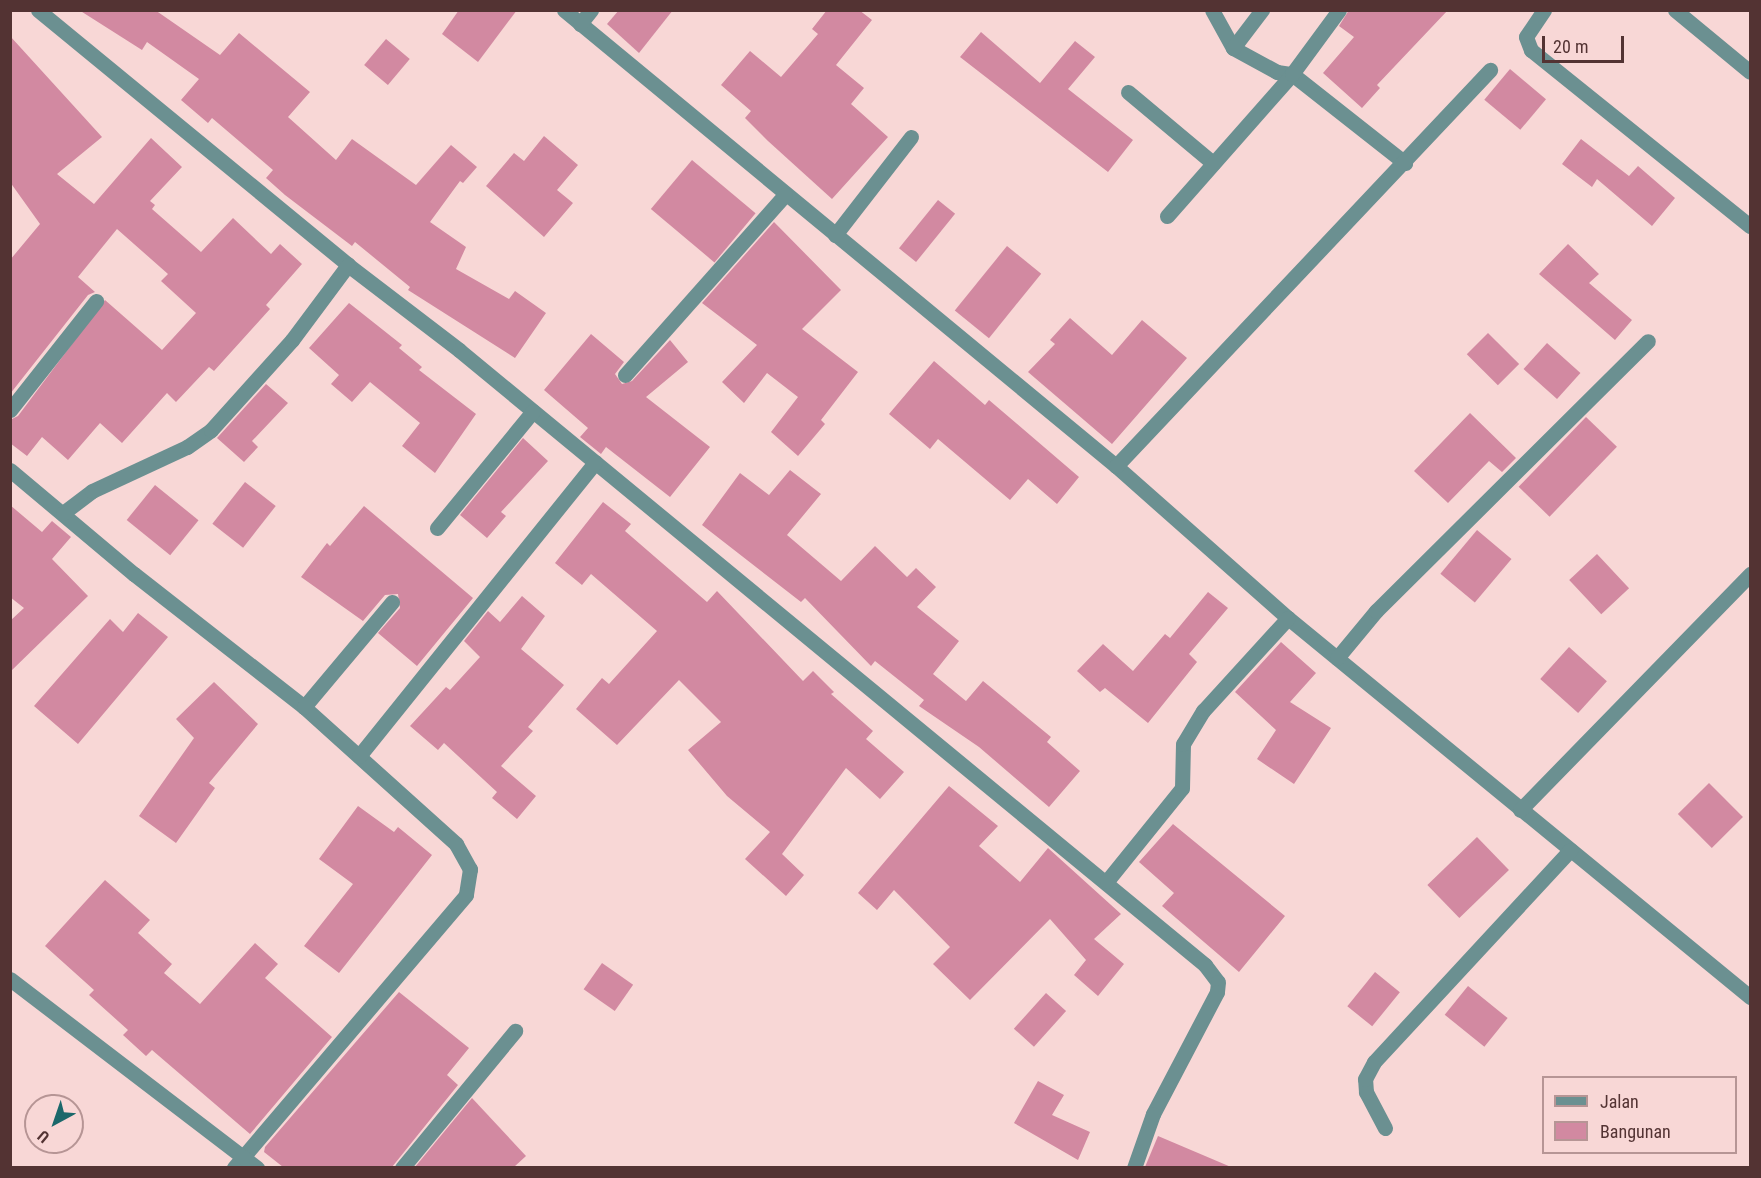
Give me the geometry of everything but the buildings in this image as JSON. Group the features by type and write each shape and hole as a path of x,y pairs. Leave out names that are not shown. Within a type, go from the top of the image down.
{"street":[{"path":"38,10 348,265 533,411 1107,880 1205,965 1218,987 1153,1114 1134,1167"},
{"path":"564,10 785,195 1116,466 1288,618 1750,998"},
{"path":"580,24 591,10"},
{"path":"1212,10 1233,48 1276,72 1292,74 1405,163"},
{"path":"1233,48 1262,10"},
{"path":"1167,216 1292,74 1338,10"},
{"path":"1544,10 1526,37 1531,50 1750,226"},
{"path":"1675,10 1750,72"},
{"path":"1116,466 1491,70"},
{"path":"1128,92 1214,163"},
{"path":"835,235 911,137"},
{"path":"625,375 785,195"},
{"path":"63,513 92,491 187,447 211,430 292,340 348,265"},
{"path":"10,410 96,301"},
{"path":"1337,658 1376,611 1648,341"},
{"path":"437,528 533,411"},
{"path":"359,756 595,462"},
{"path":"10,470 304,707 456,844 470,869 466,895 239,1162"},
{"path":"1520,810 1750,574"},
{"path":"304,707 392,602"},
{"path":"1107,880 1182,788 1183,744 1203,711 1288,618"},
{"path":"1385,1128 1366,1092 1365,1079 1374,1062 1570,850"},
{"path":"10,979 239,1162 257,1167"},
{"path":"402,1167 515,1031"}]}
